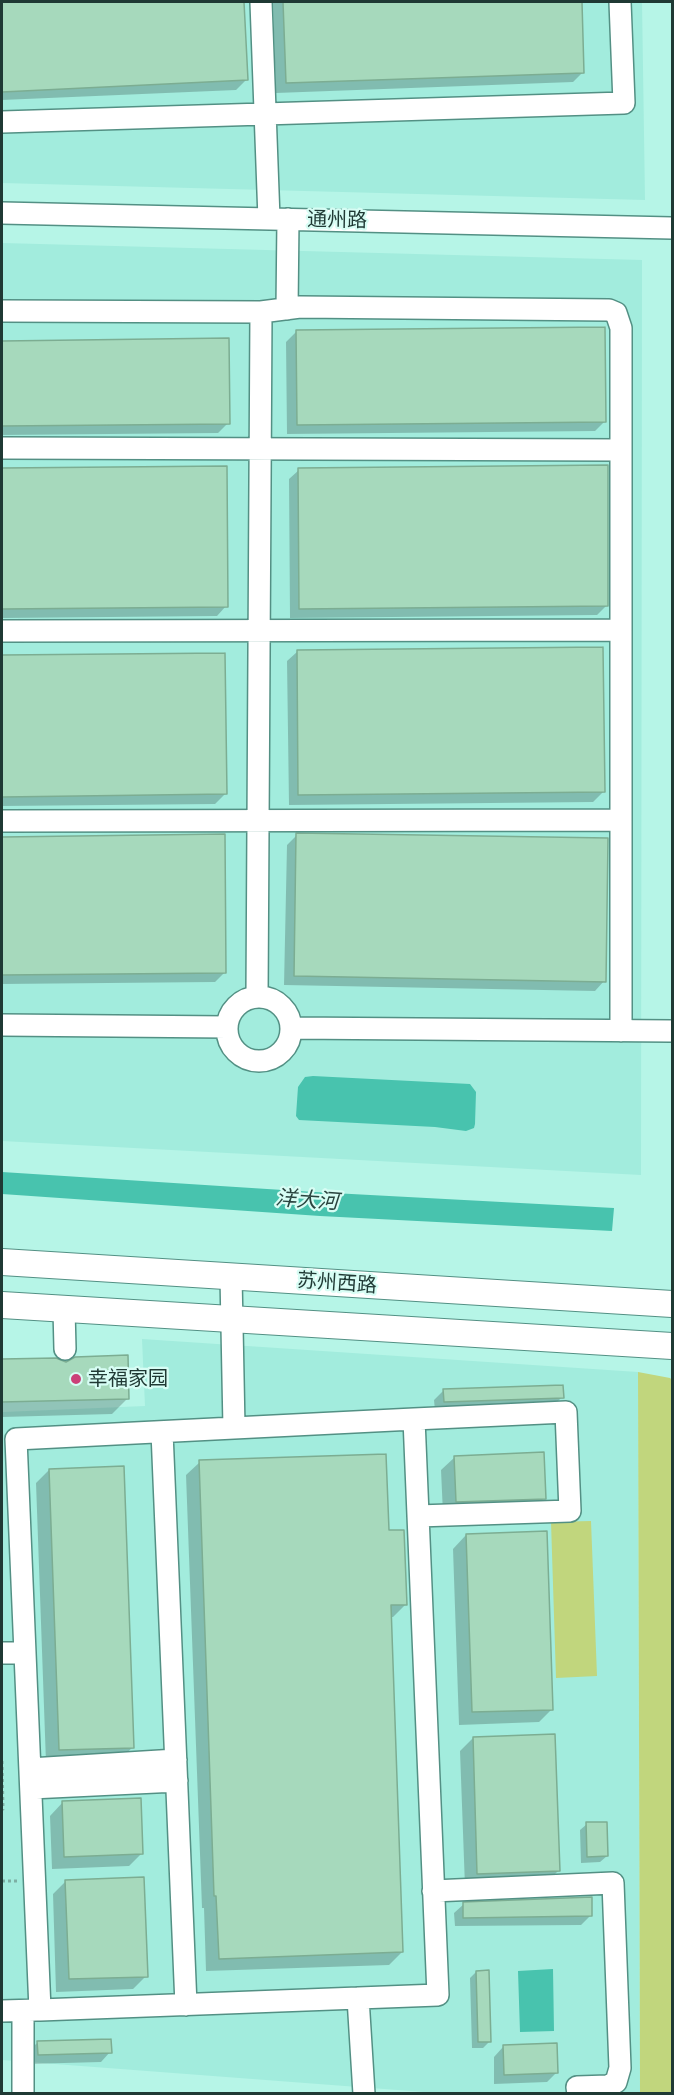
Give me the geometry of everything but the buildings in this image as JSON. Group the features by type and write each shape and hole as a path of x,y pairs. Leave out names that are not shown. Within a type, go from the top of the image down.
{"main road":[{"name":"苏州西路","path":"2,1262 672,1304"},
{"path":"2,1305 668,1348"}],"street":[{"path":"261,2 265,114 279,219 287,309"},
{"path":"2,122 624,103 620,2"},
{"name":"通州路","path":"2,213 672,228"},
{"path":"2,311 609,310 616,313 621,328 621,1030"},
{"path":"257,996 261,312"},
{"path":"2,448 621,450"},
{"path":"2,632 621,630"},
{"path":"2,820 621,820"},
{"path":"257,996 277,1002 285,1009 292,1028 291,1039 278,1056 256,1061 246,1059 230,1044 227,1027 231,1012 238,1004 257,996"},
{"path":"2,1025 227,1027"},
{"path":"292,1028 672,1031"},
{"path":"231,1276 234,1428"},
{"path":"637,1302 672,1293"},
{"path":"64,1309 65,1349"},
{"path":"23,2094 21,2011 30,1779 25,1653 9,1439 566,1412 570,1511 418,1516"},
{"path":"21,2011 438,1995 414,1419"},
{"path":"162,1432 186,2005"},
{"path":"2,1653 25,1653"},
{"path":"30,1779 176,1771"},
{"path":"433,1892 614,1883 620,2068 616,2082 608,2086 577,2087 578,2094"},
{"path":"358,1998 364,2094"}],"path":[{"path":"2,1761 2,1809"}],"shaded area":[{"path":"2,2 642,2 645,200 2,183"},
{"path":"2,243 642,260 641,1175 2,1141"},
{"path":"142,1339 638,1372 640,2093 437,2093 2,2060 2,1412 145,1406"},
{"path":"638,1372 672,1380 672,2094 640,2093"},
{"path":"591,1521 597,1676 556,1678 551,1522"}],"water":[{"path":"305,1077 470,1084 476,1092 474,1128 466,1131 435,1127 299,1120 296,1116 298,1087"},
{"name":"洋大河","path":"2,1172 614,1208 612,1231 320,1216 2,1194"},
{"path":"553,1969 554,2031 520,2032 518,1971"}],"place":[{"name":"幸福家园","path":"76,1379"}]}
